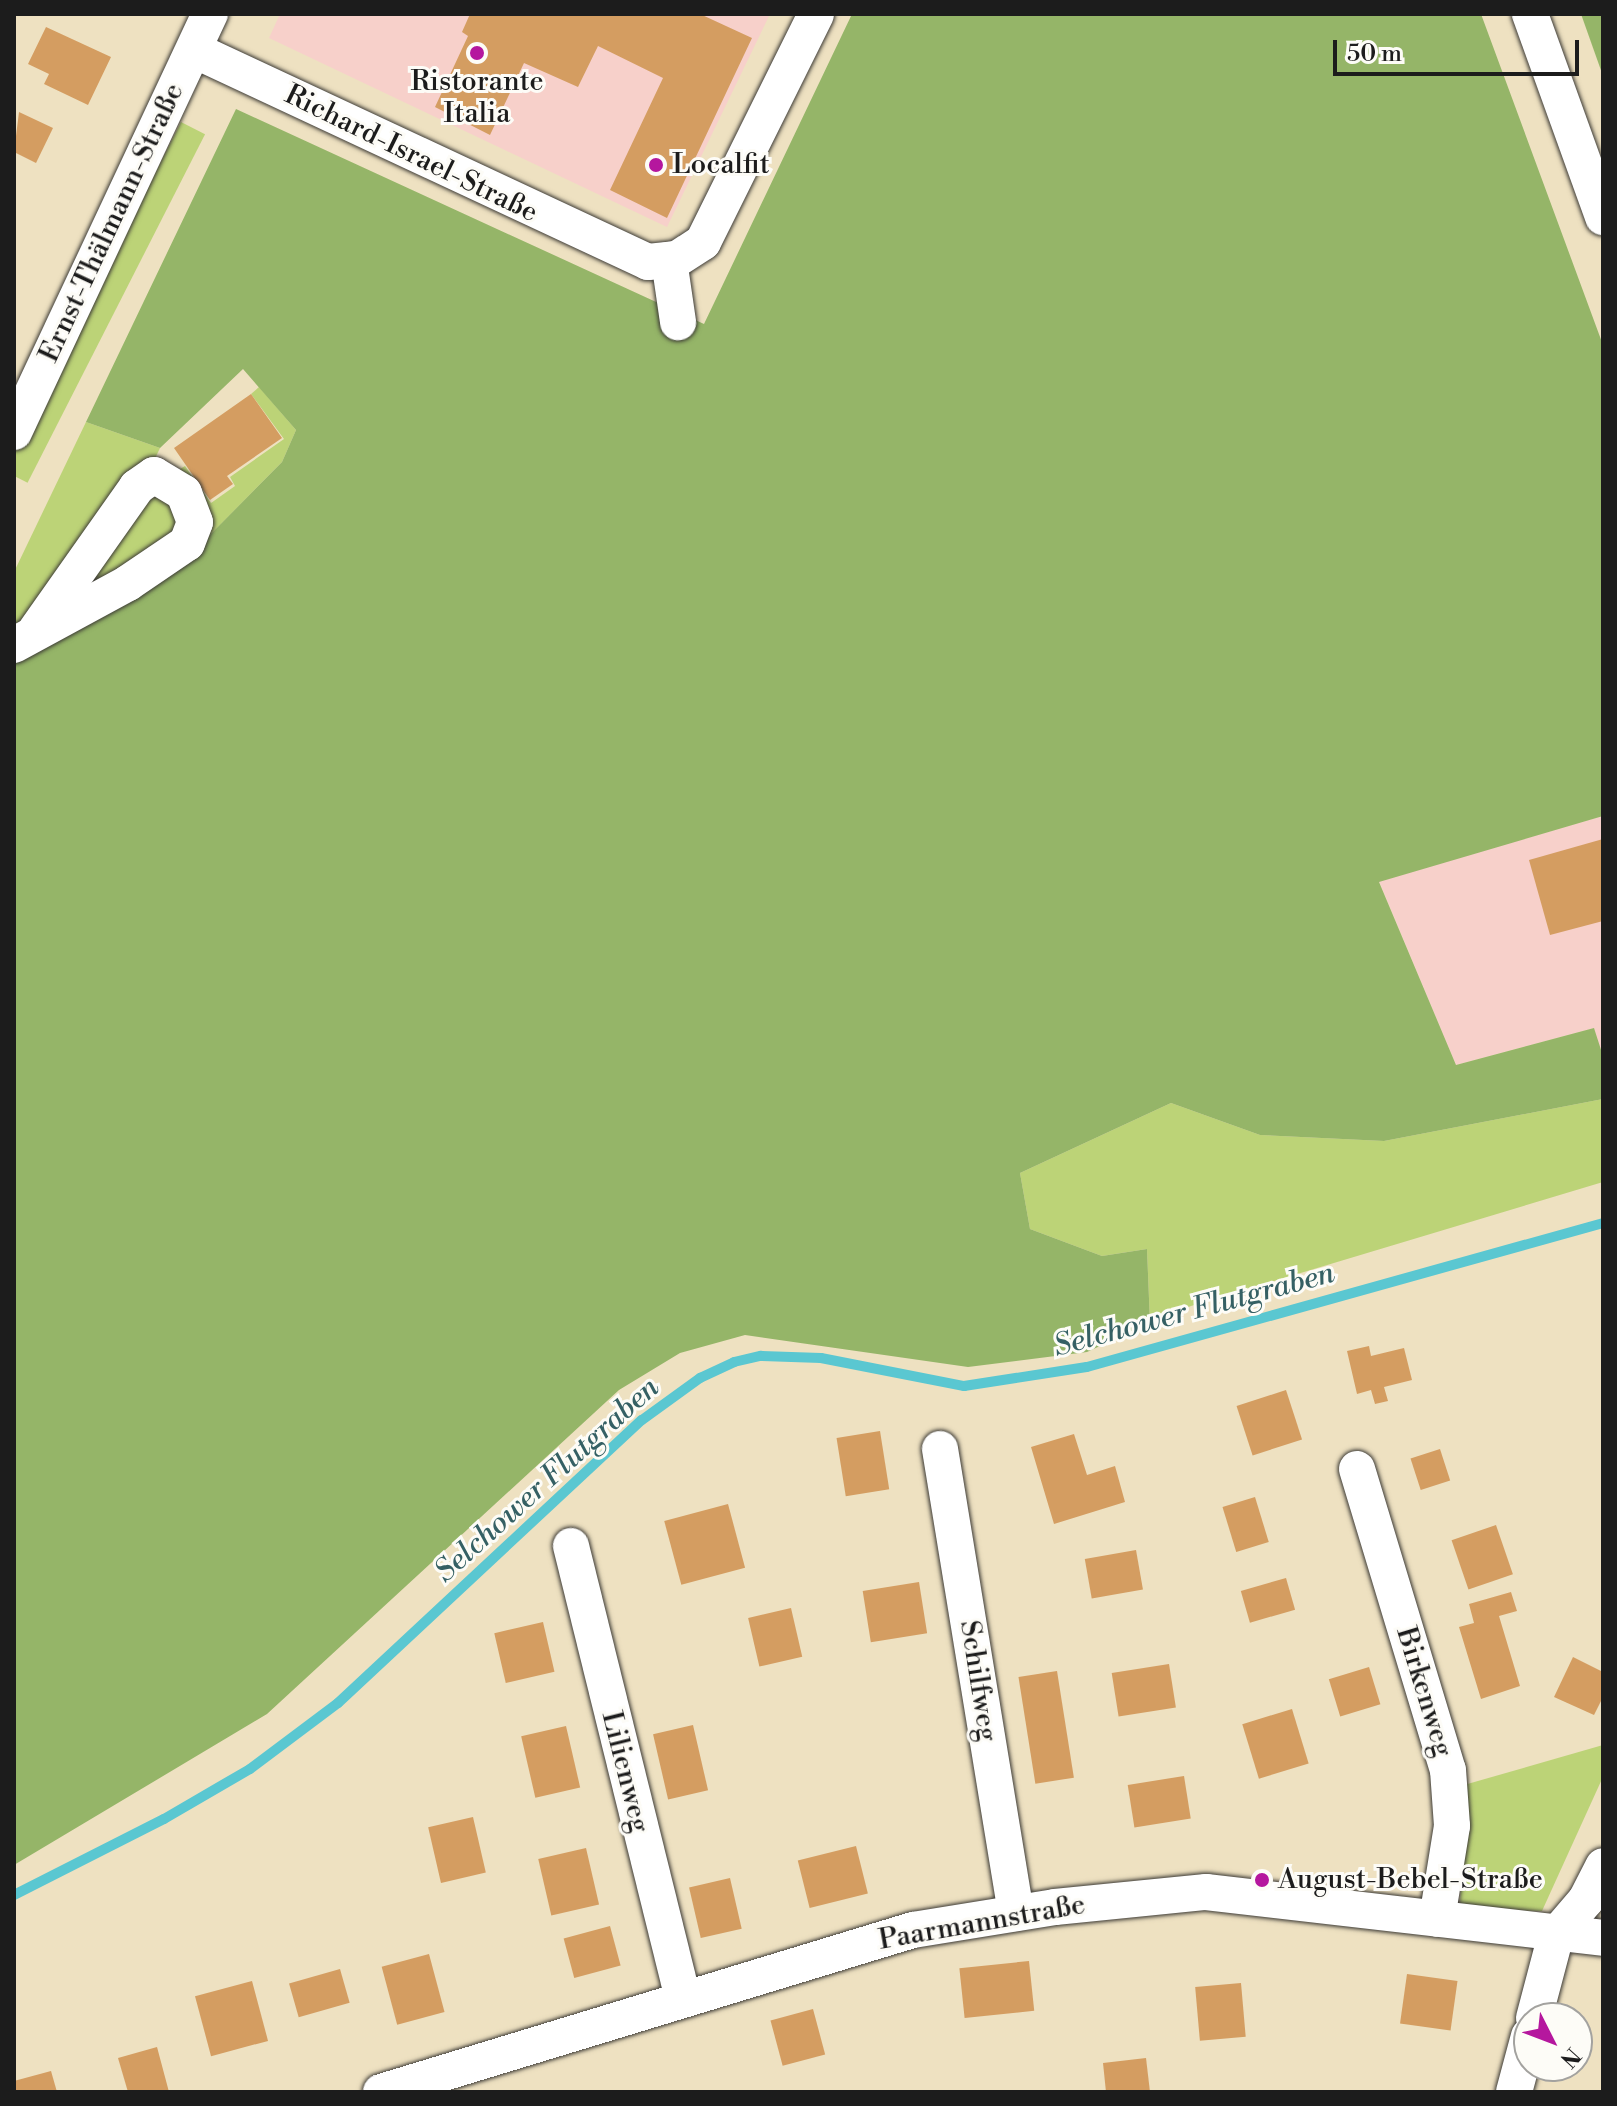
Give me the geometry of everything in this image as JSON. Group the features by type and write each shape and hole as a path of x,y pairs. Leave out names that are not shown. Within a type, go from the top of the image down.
{"street":[{"name":"Ernst-Thälmann-Straße","path":"14,432 210,14"},
{"path":"1530,14 1603,217"},
{"path":"678,322 669,260 703,242 817,36"},
{"name":"Richard-Israel-Straße","path":"194,50 630,257 669,260"},
{"path":"154,475 184,493 195,522 187,543 128,583 25,638 137,487 154,475"},
{"name":"Schilfweg","path":"940,1449 1016,1913"},
{"name":"Birkenweg","path":"1357,1469 1448,1770 1452,1826 1437,1919"},
{"name":"Lilienweg","path":"571,1546 682,1996"},
{"path":"1538,2002 1556,1935 1586,1900 1603,1866"},
{"name":"Paarmannstraße","path":"381,2092 682,1996 913,1930 1016,1913 1206,1892 1556,1935 1603,1938"}],"shaded area":[{"path":"280,14 770,14 667,227 269,38"},
{"path":"1603,816 1603,1056 1594,1028 1456,1065 1379,881"}],"green space":[{"path":"852,14 1481,14 1603,345 1603,816 1379,882 1456,1065 1594,1028 1603,1056 1603,1099 1384,1141 1260,1135 1171,1103 1020,1173 1030,1229 1102,1256 1147,1249 1150,1323 1087,1352 968,1367 745,1335 680,1353 619,1390 267,1714 14,1865 14,656 193,552 282,462 296,430 243,369 160,448 86,422 236,109 704,324"},
{"path":"1581,14 1603,14 1603,76"},
{"path":"181,122 205,134 28,483 14,476 14,450"},
{"path":"259,387 296,430 282,462 201,544 170,475 185,466 211,503 235,486 230,477 284,439 251,394"},
{"path":"86,422 160,448 152,465 14,634 14,572"},
{"path":"144,494 168,499 186,525 75,604"},
{"path":"1603,1099 1603,1182 1191,1306 1150,1323 1147,1249 1102,1256 1030,1229 1020,1173 1171,1103 1260,1135 1384,1141"},
{"path":"1603,1745 1602,1779 1542,1911 1460,1909 1464,1785"}],"building":[{"path":"470,14 700,14 752,38 667,218 610,190 663,78 598,46 578,87 524,63 490,135 435,107 468,36 462,32"},
{"path":"46,27 111,57 88,105 44,84 49,74 28,64"},
{"path":"19,112 53,128 36,163 14,152"},
{"path":"251,394 282,438 227,476 233,484 210,500 174,448"},
{"path":"1603,839 1603,921 1550,935 1529,860"},
{"path":"1369,1346 1371,1356 1404,1348 1412,1380 1384,1387 1388,1401 1375,1404 1371,1390 1357,1394 1347,1351"},
{"path":"1286,1390 1302,1439 1253,1456 1237,1406"},
{"path":"880,1431 889,1489 846,1496 837,1438"},
{"path":"1074,1434 1087,1475 1115,1466 1125,1502 1054,1524 1031,1447"},
{"path":"1440,1449 1450,1480 1421,1490 1411,1459"},
{"path":"1255,1497 1269,1542 1236,1552 1222,1507"},
{"path":"728,1504 745,1568 681,1585 664,1521"},
{"path":"1496,1525 1513,1574 1468,1589 1452,1540"},
{"path":"1136,1550 1143,1589 1092,1598 1085,1559"},
{"path":"1286,1578 1295,1610 1250,1623 1241,1591"},
{"path":"919,1582 927,1633 871,1642 863,1591"},
{"path":"1511,1592 1517,1611 1499,1616 1520,1686 1481,1699 1459,1627 1474,1623 1469,1604"},
{"path":"791,1608 802,1657 759,1667 748,1618"},
{"path":"543,1622 554,1672 506,1683 494,1633"},
{"path":"1573,1657 1603,1672 1603,1697 1594,1715 1554,1697"},
{"path":"1169,1664 1176,1707 1119,1717 1112,1673"},
{"path":"1369,1667 1380,1704 1340,1717 1329,1679"},
{"path":"1057,1671 1074,1778 1035,1784 1018,1677"},
{"path":"1292,1709 1309,1764 1259,1779 1242,1724"},
{"path":"693,1725 708,1790 668,1800 653,1734"},
{"path":"566,1726 580,1787 535,1798 521,1736"},
{"path":"1184,1776 1191,1818 1134,1827 1128,1785"},
{"path":"473,1817 486,1873 441,1883 428,1827"},
{"path":"856,1846 868,1894 810,1908 798,1861"},
{"path":"586,1848 599,1905 551,1916 538,1859"},
{"path":"730,1878 742,1929 701,1938 689,1887"},
{"path":"610,1926 621,1966 574,1978 564,1938"},
{"path":"429,1954 445,2012 397,2025 382,1967"},
{"path":"1029,1961 1034,2011 965,2018 959,1968"},
{"path":"340,1969 350,2003 299,2017 289,1984"},
{"path":"1407,1974 1458,1981 1451,2031 1400,2024"},
{"path":"252,1981 268,2041 211,2056 195,1996"},
{"path":"1241,1983 1246,2037 1200,2041 1195,1987"},
{"path":"813,2009 825,2054 783,2066 770,2020"},
{"path":"157,2047 169,2092 128,2092 118,2058"},
{"path":"1146,2058 1150,2092 1106,2092 1103,2063"},
{"path":"51,2071 57,2092 14,2092 14,2081"}],"waterway":[{"name":"Selchower Flutgraben","path":"14,1895 164,1819 250,1769 338,1703 642,1420 700,1378 734,1362 761,1356 821,1358 964,1386 1087,1367 1603,1223"}],"place":[{"name":"Ristorante Italia","path":"477,53"},
{"name":"Localfit","path":"656,165"},
{"name":"August-Bebel-Straße","path":"1262,1880"}]}
